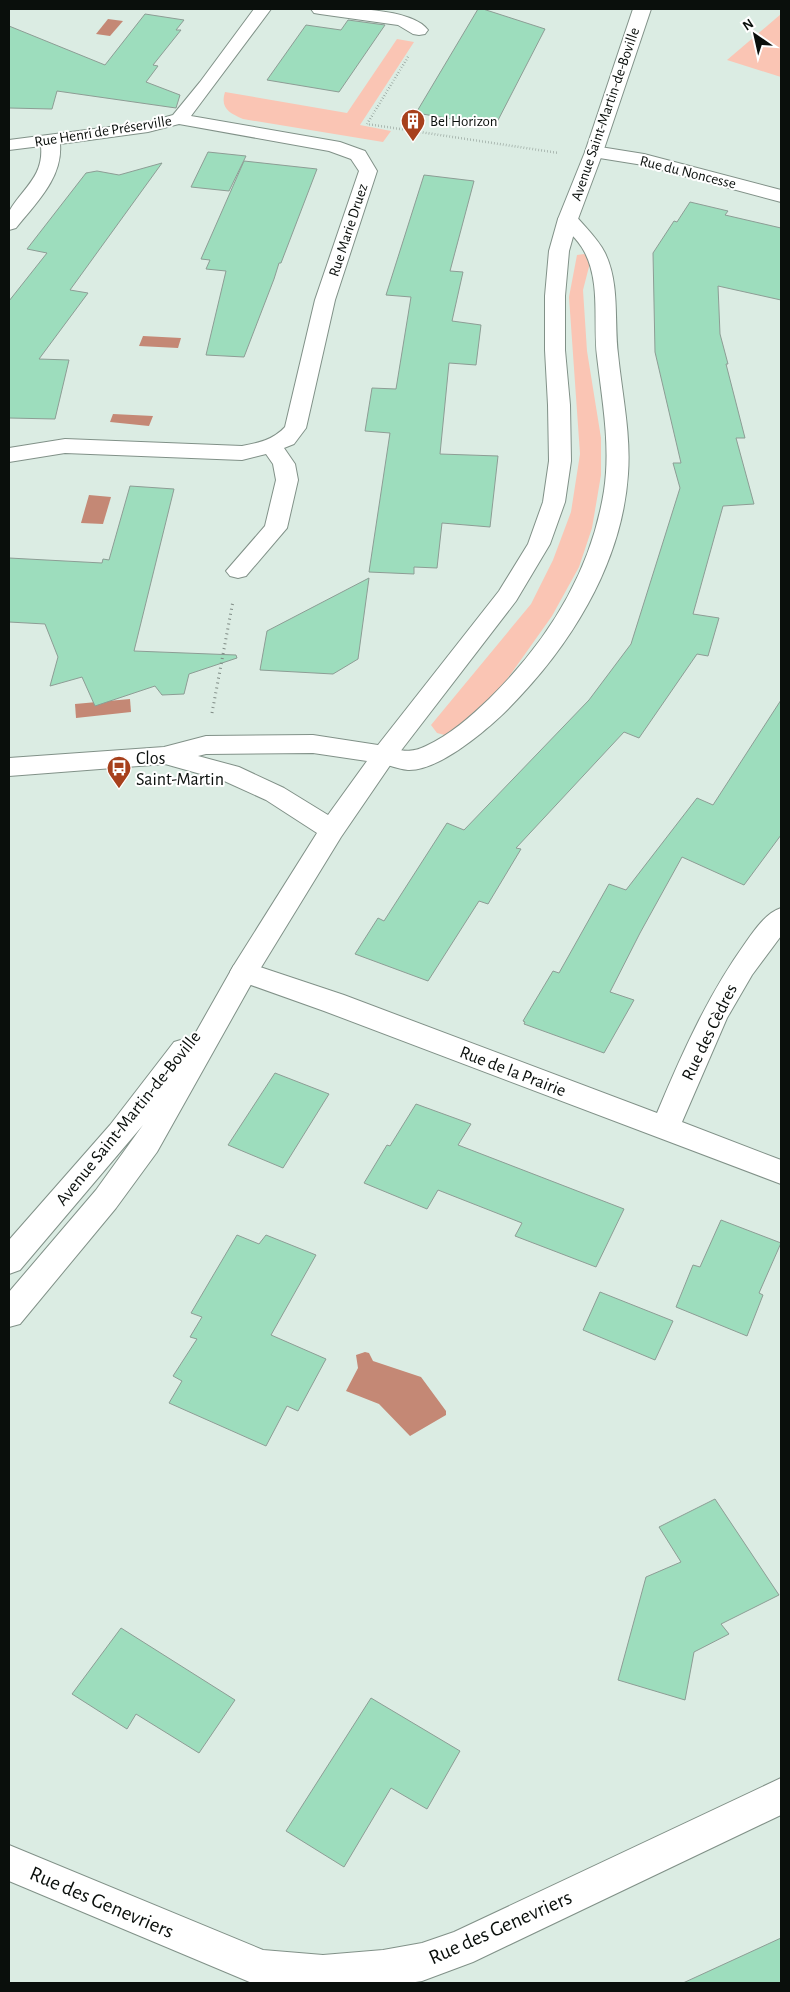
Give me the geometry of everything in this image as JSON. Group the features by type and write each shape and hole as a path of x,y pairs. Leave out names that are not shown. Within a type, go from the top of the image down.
{"street":[{"name":"Rue Henri de Préserville","path":"9,146 148,127 179,119 206,86 262,9"},
{"path":"320,9 403,21 418,30"},
{"name":"Avenue Saint-Martin-de-Boville","path":"9,1314 106,1199 147,1144 244,972 332,830 384,754 508,596 539,544 554,502 560,461 559,405 555,350 555,296 560,251 568,219 594,152 642,9"},
{"name":"Rue Marie Druez","path":"9,455 65,446 242,453 272,446 286,439 295,428 325,300 368,171 358,155 333,146 179,119"},
{"path":"9,224 45,178 51,155 50,140"},
{"name":"Rue du Noncesse","path":"594,152 644,160 781,196"},
{"name":"Avenue Saint-Martin-de-Boville","path":"384,754 410,761 437,752 463,737 504,699 535,666 562,628 592,573 606,533 615,490 617,454 606,343 604,288 595,254 568,219"},
{"path":"238,571 276,528 287,480 284,464 272,446"},
{"path":"9,767 164,756 206,745 313,744 384,754"},
{"path":"164,756 230,773 275,794 332,830"},
{"name":"Rue des Cèdres","path":"665,1129 705,1032 718,1006 762,939 781,918"},
{"name":"Avenue Saint-Martin-de-Boville","path":"9,1261 120,1133 244,972"},
{"name":"Rue de la Prairie","path":"244,972 334,1003 781,1172"},
{"name":"Rue des Genevriers","path":"9,1864 264,1969 323,1974 383,1969 422,1962 460,1949 781,1796"}],"path":[{"path":"412,51 367,124 528,150"},
{"path":"211,715 238,571"}],"shaded area":[{"path":"781,14 781,77 727,60"},
{"path":"108,19 123,21 110,36 96,34"},
{"path":"397,39 414,42 360,125 391,131 383,142 243,119 234,115 225,106 225,92 347,113"},
{"path":"584,254 591,259 583,290 587,351 601,438 601,475 592,528 579,567 552,616 498,692 452,737 437,733 431,725 531,604 553,560 571,512 580,454 569,297 577,255"},
{"path":"143,336 181,338 178,348 139,346"},
{"path":"113,414 153,416 149,426 110,422"},
{"path":"89,495 111,497 103,524 81,523"},
{"path":"130,699 131,712 76,718 75,704"},
{"path":"365,1352 369,1353 373,1361 421,1377 446,1411 446,1415 410,1436 379,1404 346,1391 358,1368 356,1355"}],"building":[{"path":"478,9 545,29 495,126 416,113"},
{"path":"145,14 184,20 176,30 181,30 153,65 158,66 146,82 180,95 176,108 57,91 52,109 9,108 9,26 105,65"},
{"path":"348,20 385,25 339,92 267,80 306,25 341,30"},
{"path":"208,152 246,156 229,191 191,187"},
{"path":"244,161 317,169 244,357 206,355 226,271 206,269 210,260 201,259"},
{"path":"162,163 70,290 88,293 39,359 69,360 55,419 9,418 9,301 47,253 27,249 86,173 97,171 119,175"},
{"path":"424,175 474,181 450,271 463,272 452,321 481,325 476,365 449,363 440,454 498,456 490,527 442,523 437,568 414,567 414,574 369,572 390,433 365,431 372,388 396,389 411,297 386,295"},
{"path":"690,202 728,211 725,215 781,228 781,300 718,286 720,334 745,438 736,438 754,504 723,506 693,614 719,618 708,656 697,654 639,738 624,732 516,848 521,849 488,904 479,901 428,981 355,954 378,918 384,921 447,823 464,830 589,700 631,644 680,488 673,463 681,463 655,352 653,253 674,221 677,222"},
{"path":"130,486 174,489 134,651 236,655 237,658 189,674 184,694 162,695 155,686 95,706 82,677 50,686 58,657 45,624 9,622 9,558 102,563 103,559 109,560"},
{"path":"369,578 358,659 333,674 260,670 267,631"},
{"path":"781,700 781,835 744,885 682,857 610,992 634,1000 604,1053 524,1024 525,1022 523,1021 553,971 559,973 609,884 626,890 697,798 713,805"},
{"path":"275,1073 329,1094 283,1168 228,1145"},
{"path":"416,1104 471,1124 458,1145 624,1209 596,1267 515,1236 522,1223 438,1190 427,1209 364,1183 387,1145 390,1146"},
{"path":"721,1220 781,1243 759,1293 763,1295 747,1336 676,1307 693,1265 700,1267"},
{"path":"237,1235 259,1244 266,1235 316,1255 271,1335 326,1359 298,1411 287,1406 266,1446 169,1403 182,1381 173,1376 197,1339 190,1337 202,1317 191,1313"},
{"path":"600,1292 673,1321 655,1360 583,1330"},
{"path":"715,1499 779,1595 721,1624 729,1634 694,1652 685,1700 618,1680 646,1577 681,1562 659,1527"},
{"path":"121,1628 235,1700 199,1753 136,1714 127,1729 72,1694"},
{"path":"371,1698 460,1751 427,1809 391,1788 344,1867 286,1831"},
{"path":"781,1938 781,1983 683,1983"}],"place":[{"name":"Bel Horizon","path":"413,142"},
{"name":"Clos Saint-Martin","path":"119,789"}]}
